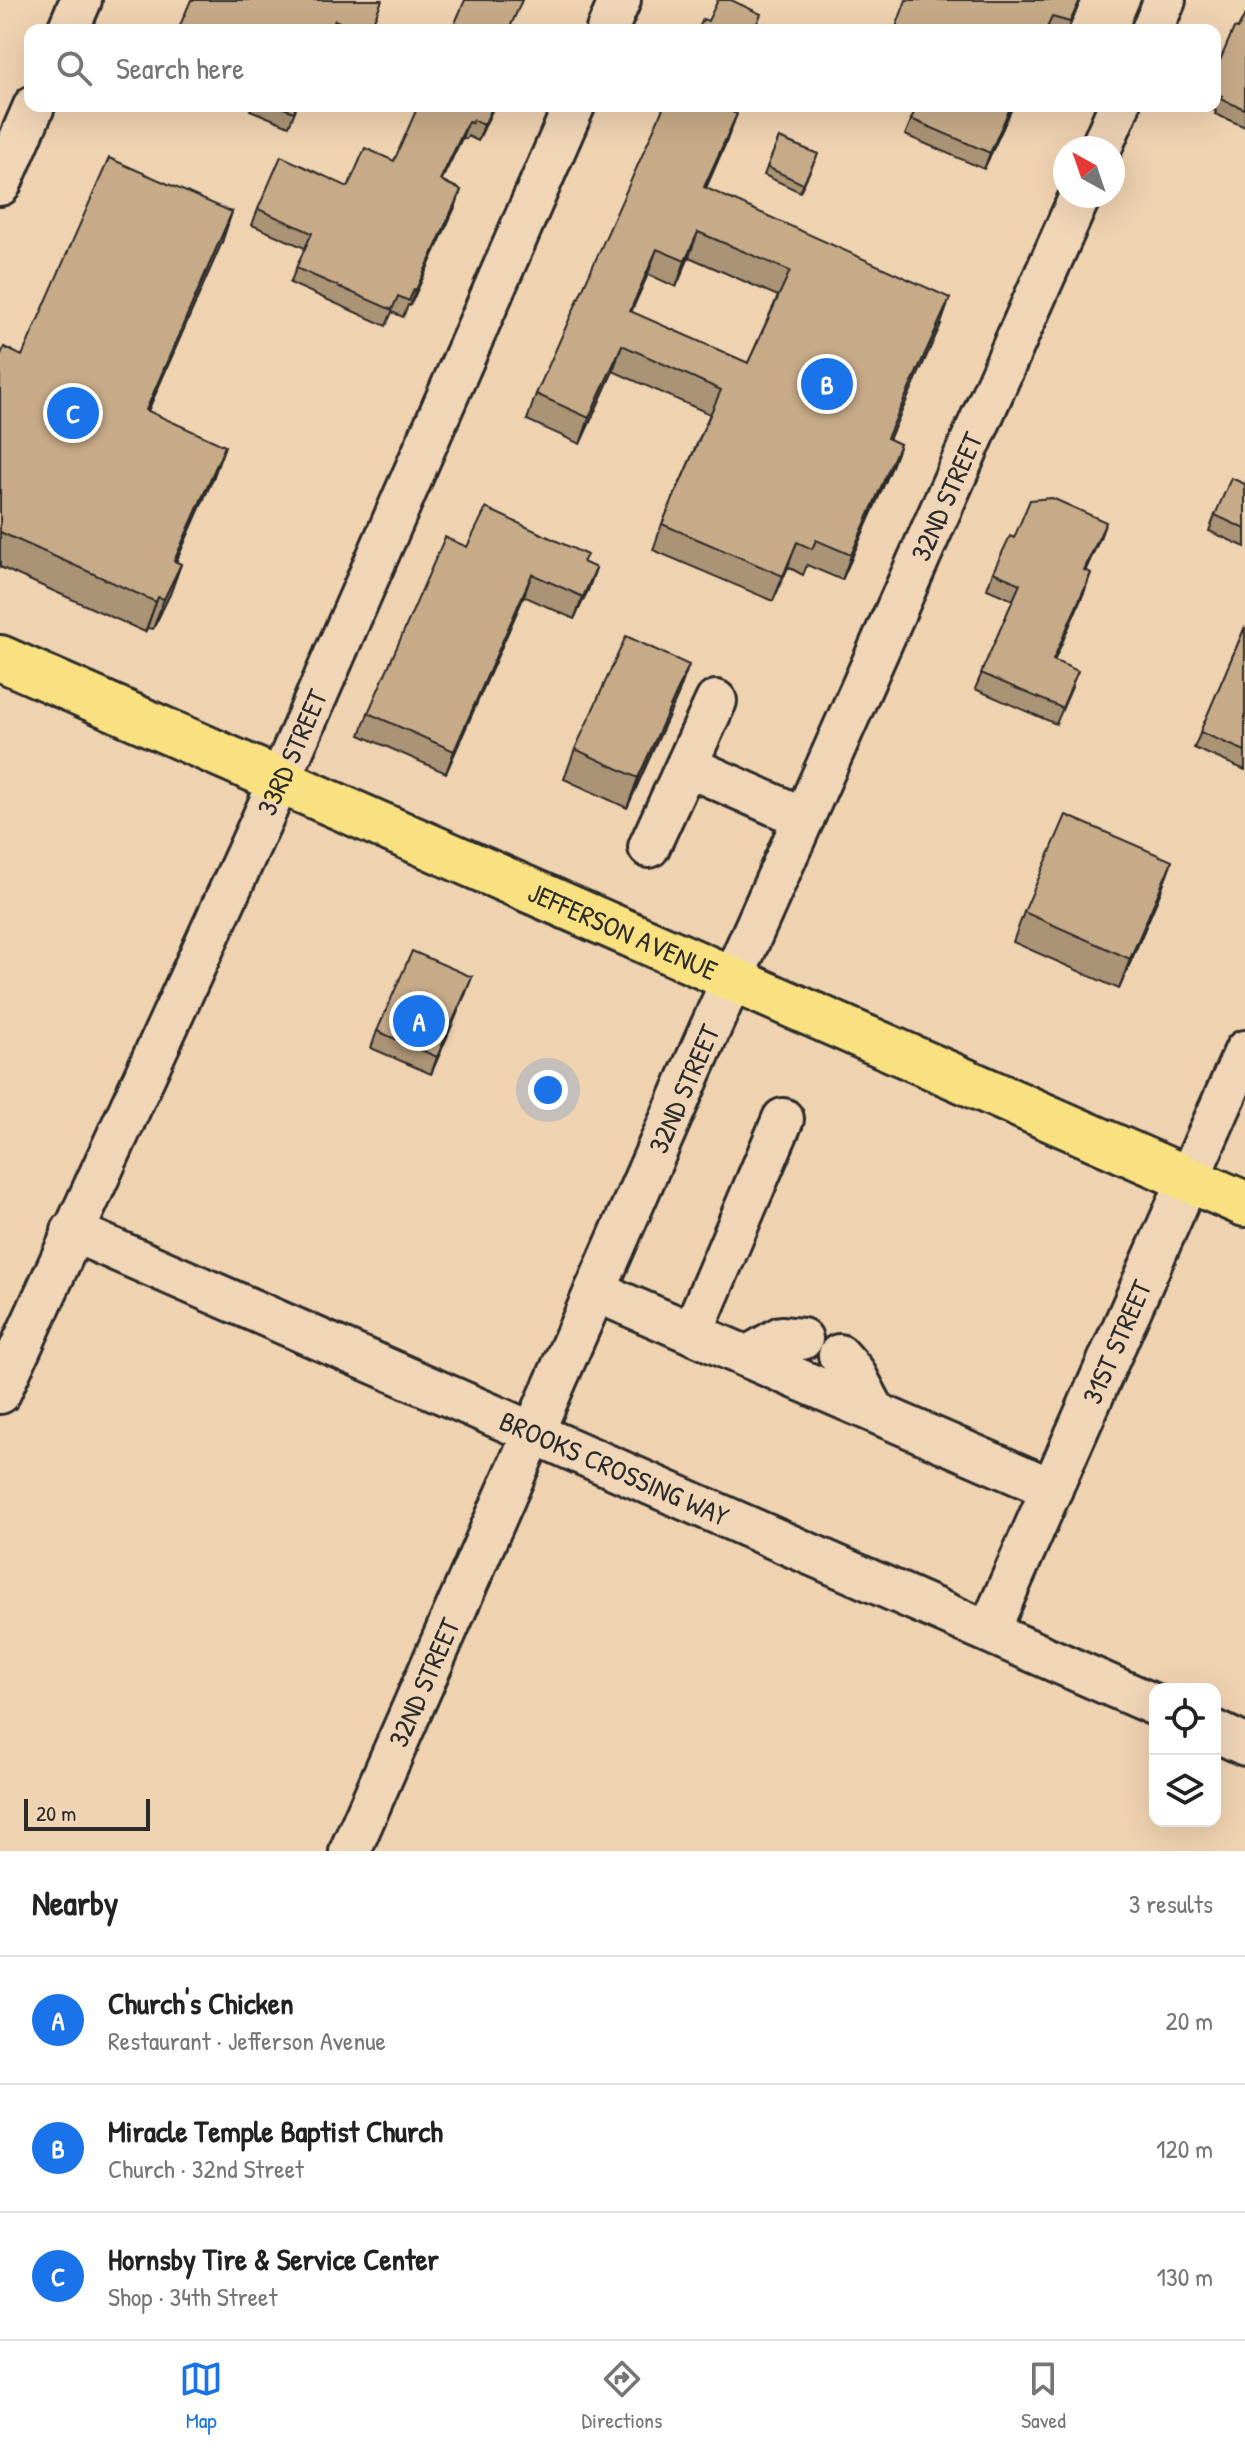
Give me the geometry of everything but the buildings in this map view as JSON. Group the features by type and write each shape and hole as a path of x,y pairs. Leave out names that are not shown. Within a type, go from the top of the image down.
{"main road":[{"name":"JEFFERSON AVENUE","path":"0,658 1245,1204"}],"street":[{"path":"71,24 81,0"},
{"path":"610,24 620,0"},
{"path":"1155,24 1165,0"},
{"path":"0,185 31,112"},
{"name":"33RD STREET","path":"0,1393 280,780 571,112"},
{"path":"1106,136 1116,112"},
{"name":"32ND STREET","path":"350,1851 1075,208"},
{"path":"649,847 716,701"},
{"path":"687,766 804,818"},
{"name":"31ST STREET","path":"989,1631 1245,1051"},
{"path":"692,1333 783,1119"},
{"name":"BROOKS CROSSING WAY","path":"72,1231 1149,1702"},
{"path":"595,1291 1052,1489"},
{"path":"747,1357 781,1337 802,1339"},
{"path":"839,1355 854,1372 875,1412"},
{"path":"1221,1734 1245,1745"}],"place":[{"name":"Miracle Temple Baptist Church","path":"827,384"},
{"name":"Hornsby Tire & Service Center","path":"73,413"},
{"name":"Church's Chicken","path":"419,1021"}]}
